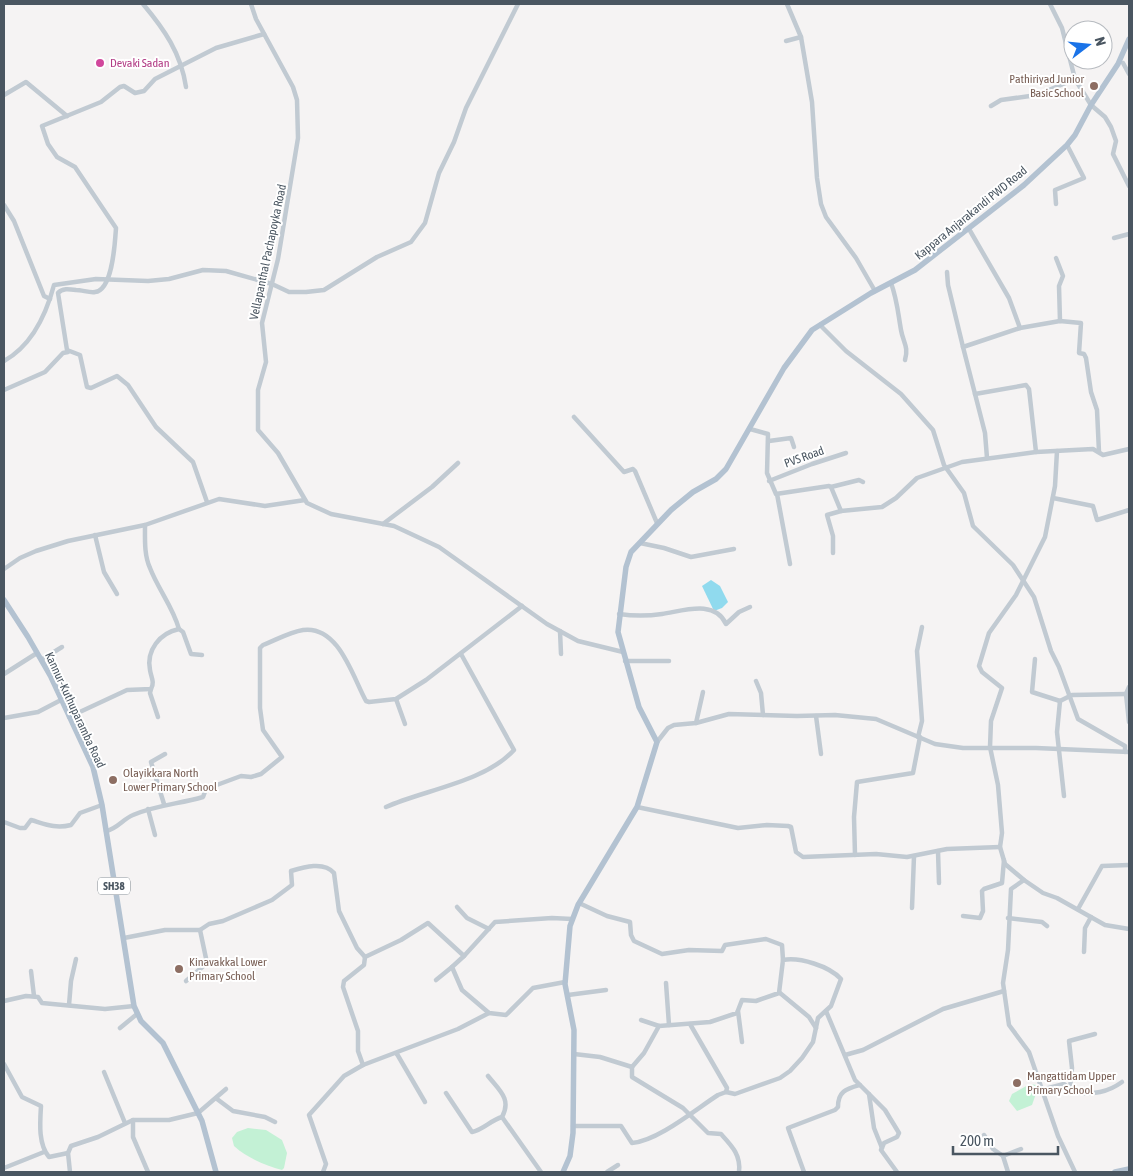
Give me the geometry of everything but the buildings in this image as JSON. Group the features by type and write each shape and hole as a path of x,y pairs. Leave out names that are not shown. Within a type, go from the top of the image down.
{"main road":[{"name":"Kappara Anjarakandi PWD Road","path":"657,742 639,708 618,632 626,566 631,552 678,504 716,478 726,468 784,368 812,330 875,291 921,266 1024,185 1067,145 1082,125 1091,105 1121,63 1129,39"},
{"name":"Kannur-Kuthuparamba Road","path":"4,600 41,660 93,767 102,805 111,874 124,938 134,1006 137,1014 163,1043 198,1113 206,1130 216,1172"},
{"path":"564,1172 570,1156 573,1126 574,1030 565,982 572,918 579,903 637,807 657,742"},
{"path":"1116,1172 1129,1169"}],"street":[{"path":"143,4 176,48 183,65 186,86"},
{"name":"Vellapanthal Pachapoyka Road","path":"251,4 264,34 293,87 296,100 298,138 291,192 262,323 266,362 258,390 258,430 278,453 305,500"},
{"path":"4,361 18,353 30,338 50,299 54,285 107,279 148,281 169,279 203,270 226,272 272,284 289,292 324,290 377,257 411,242 425,222 440,173 466,108 518,4"},
{"path":"787,4 798,24 801,36 812,102 817,178 822,204 826,217 856,258 875,291"},
{"path":"1050,4 1062,28 1075,79 1091,105 1105,117 1111,127 1116,141 1113,154 1129,186"},
{"path":"68,352 63,333 58,293 60,290 69,289 96,292 102,289 112,270 116,228 75,167 57,157 42,131 42,126 101,102 120,87 124,86 135,92 144,91 155,79 216,48 264,34"},
{"path":"786,41 801,36"},
{"path":"1129,62 1121,63 1129,74"},
{"path":"991,106 1001,100 1037,95 1075,79"},
{"path":"4,95 26,82 67,116"},
{"path":"1056,204 1055,190 1084,178 1067,145"},
{"path":"4,205 14,221 44,296 50,299"},
{"path":"969,229 1009,298 1020,328"},
{"path":"1114,238 1129,234"},
{"path":"1056,258 1063,276 1059,286 1060,321"},
{"path":"947,272 948,285 962,346 985,433 987,458"},
{"path":"891,283 897,298 902,332 907,344 905,360"},
{"path":"962,346 1020,328 1060,321 1080,322 1082,325 1078,353 1084,354 1086,358 1091,392 1097,410 1099,452"},
{"path":"657,742 668,728 729,714 816,716 835,714 876,719 935,744 963,748 990,747 1127,752 1125,746 1078,719 1060,668 1051,651 1034,597 1013,565 973,526 964,492 946,468 933,430 901,394 846,351 820,325"},
{"path":"4,390 45,372 63,353 76,352 80,355 87,387 92,388 117,376 128,385 156,427 193,462 207,502"},
{"path":"975,394 1026,384 1029,389 1036,452"},
{"path":"574,417 624,472 633,469 635,471 657,524"},
{"path":"750,429 768,434 767,463 769,481 777,494 790,564"},
{"name":"PVS Road","path":"769,441 791,438 794,447"},
{"path":"833,553 833,536 827,515 841,511 882,507 896,498 917,478 962,462 1036,452 1093,449 1103,455 1129,449"},
{"path":"1057,451 1053,498 1045,538 1013,601 989,633 979,666 982,672 1002,688 991,722 990,747 998,785 1002,832 1000,847 1005,864 1043,893 1078,909 1105,925 1129,929"},
{"name":"PVS Road","path":"769,481 846,453"},
{"path":"383,524 432,487 458,464"},
{"path":"777,494 832,488 859,480 863,482"},
{"path":"832,488 841,511"},
{"path":"1053,498 1093,506 1097,520 1129,510"},
{"path":"4,569 20,558 36,551 94,535 145,525 219,499 265,506 305,500 331,514 394,526 440,547 560,631 578,641 623,652"},
{"path":"145,525 147,559 150,569 163,592 179,629 183,632 191,654 202,655"},
{"path":"94,535 104,572 117,594"},
{"path":"640,543 664,548 691,557 734,549"},
{"path":"106,831 114,829 131,816 148,809 203,797 206,789 241,776 257,776 282,757 263,730 259,667 260,648 263,645 304,630 315,630 330,640 344,655 366,701 396,699 462,654 522,606"},
{"path":"619,614 632,616 662,614 705,608 720,614 726,624 739,612 750,607"},
{"path":"855,855 854,817 857,782 915,772 922,721 917,650 922,627"},
{"path":"158,717 150,693 153,682 149,658 156,642 170,631 179,629"},
{"path":"560,631 561,654"},
{"path":"41,660 62,647"},
{"path":"4,674 37,653"},
{"path":"386,807 410,796 475,775 495,765 514,750 462,654"},
{"path":"1034,659 1032,692 1060,702 1069,697 1126,694"},
{"path":"625,661 669,661"},
{"path":"756,681 763,715"},
{"path":"1129,687 1126,694 1129,722"},
{"path":"69,717 127,690 151,689"},
{"path":"696,722 703,692"},
{"path":"396,699 405,724"},
{"path":"4,718 38,712 61,700"},
{"path":"1060,702 1057,732 1064,796"},
{"path":"816,716 822,754"},
{"path":"164,804 151,762 165,754"},
{"path":"4,822 20,828 24,828 31,820 49,826 63,827 71,825 80,813 102,805"},
{"path":"637,807 738,828 767,825 788,826 791,827 798,855 826,857 855,855 914,856 938,851 1000,847"},
{"path":"148,809 155,835"},
{"path":"938,851 939,883"},
{"path":"912,908 914,856"},
{"path":"963,916 980,918 983,911 982,891 1002,883 1004,860"},
{"path":"1078,909 1102,866 1129,865"},
{"path":"124,938 165,930 200,930 272,900 285,892 292,885 291,871 308,866 324,867 334,873 339,911 356,948 365,957"},
{"path":"1024,880 1012,887 1008,918 1004,991 1009,1025 1025,1045 1058,1136 1075,1172"},
{"path":"579,903 606,916 626,919 630,922 631,935 634,940 662,954 689,950 722,951 725,945 770,940 782,945 783,960 780,993"},
{"path":"457,907 468,918 489,930"},
{"path":"1084,952 1085,928 1091,917"},
{"path":"436,980 464,956 495,922 504,920 572,918"},
{"path":"1008,918 1042,922 1047,926"},
{"path":"365,957 402,940 428,923 464,956"},
{"path":"186,981 207,963 200,930"},
{"path":"363,1066 358,1051 358,1030 343,987 344,981 364,965 365,957"},
{"path":"69,1005 71,981 76,959"},
{"path":"573,1126 621,1126 632,1143 651,1138 690,1114 697,1107 726,1092 735,1094 784,1076 802,1058 813,1042 820,1014 831,1006 841,982 840,977 802,961 783,960"},
{"path":"452,967 462,990 489,1013 506,1015 533,988 565,982"},
{"path":"30,971 34,996"},
{"path":"666,983 669,1025"},
{"path":"568,995 606,990"},
{"path":"845,1055 862,1050 942,1009 1004,991"},
{"path":"742,1042 738,1011 742,1000 756,1001 780,993"},
{"path":"780,993 810,1017 816,1028"},
{"path":"4,1001 34,996 38,997 42,1003 105,1009 134,1006"},
{"path":"826,1010 855,1080 886,1110 899,1133 897,1137 885,1142 882,1148"},
{"path":"641,1020 659,1026 690,1024 710,1022 738,1011"},
{"path":"323,1172 326,1164 309,1115 344,1076 363,1066 458,1030 489,1013"},
{"path":"120,1028 137,1014"},
{"path":"690,1024 727,1088 726,1092"},
{"path":"659,1026 644,1052 632,1067 632,1077 658,1091 690,1114 708,1133 721,1134 730,1144 740,1161 739,1172"},
{"path":"1070,1089 1072,1068 1069,1041 1095,1034"},
{"path":"397,1054 425,1102"},
{"path":"574,1054 600,1057 632,1067"},
{"path":"4,1064 22,1097 41,1106 44,1152 49,1157 68,1153"},
{"path":"104,1072 124,1122"},
{"path":"446,1093 472,1132 502,1116 507,1108 506,1100 488,1076"},
{"path":"1042,1090 1064,1084 1075,1093 1106,1092 1122,1082"},
{"path":"804,1172 788,1128 835,1110 838,1107 838,1097 841,1093 851,1087 860,1085"},
{"path":"70,1172 68,1153 71,1146 98,1137 124,1122 133,1120 169,1120 198,1113 217,1099 226,1089"},
{"path":"869,1094 874,1128 882,1148 882,1153 897,1172"},
{"path":"217,1099 233,1111 265,1117 276,1122"},
{"path":"502,1116 541,1172"},
{"path":"133,1120 133,1137 148,1172"},
{"path":"984,1135 993,1149 1003,1156 1008,1172"},
{"path":"1003,1156 1021,1150"},
{"path":"4,1168 44,1152"},
{"path":"608,1172 618,1165"}],"green space":[{"path":"1030,1084 1036,1085 1038,1088 1032,1105 1017,1111 1009,1101 1012,1094"},
{"path":"248,1128 266,1130 282,1140 287,1153 282,1170 256,1161 234,1146 232,1138 237,1132"}],"water":[{"path":"711,580 720,586 728,602 722,608 714,611 702,586"}],"place":[{"name":"Devaki Sadan","path":"100,63"},
{"name":"Pathiriyad Junior Basic School","path":"1094,86"},
{"name":"Olayikkara North Lower Primary School","path":"113,780"},
{"name":"Kinavakkal Lower Primary School","path":"179,969"},
{"name":"Mangattidam Upper Primary School","path":"1017,1083"}]}
